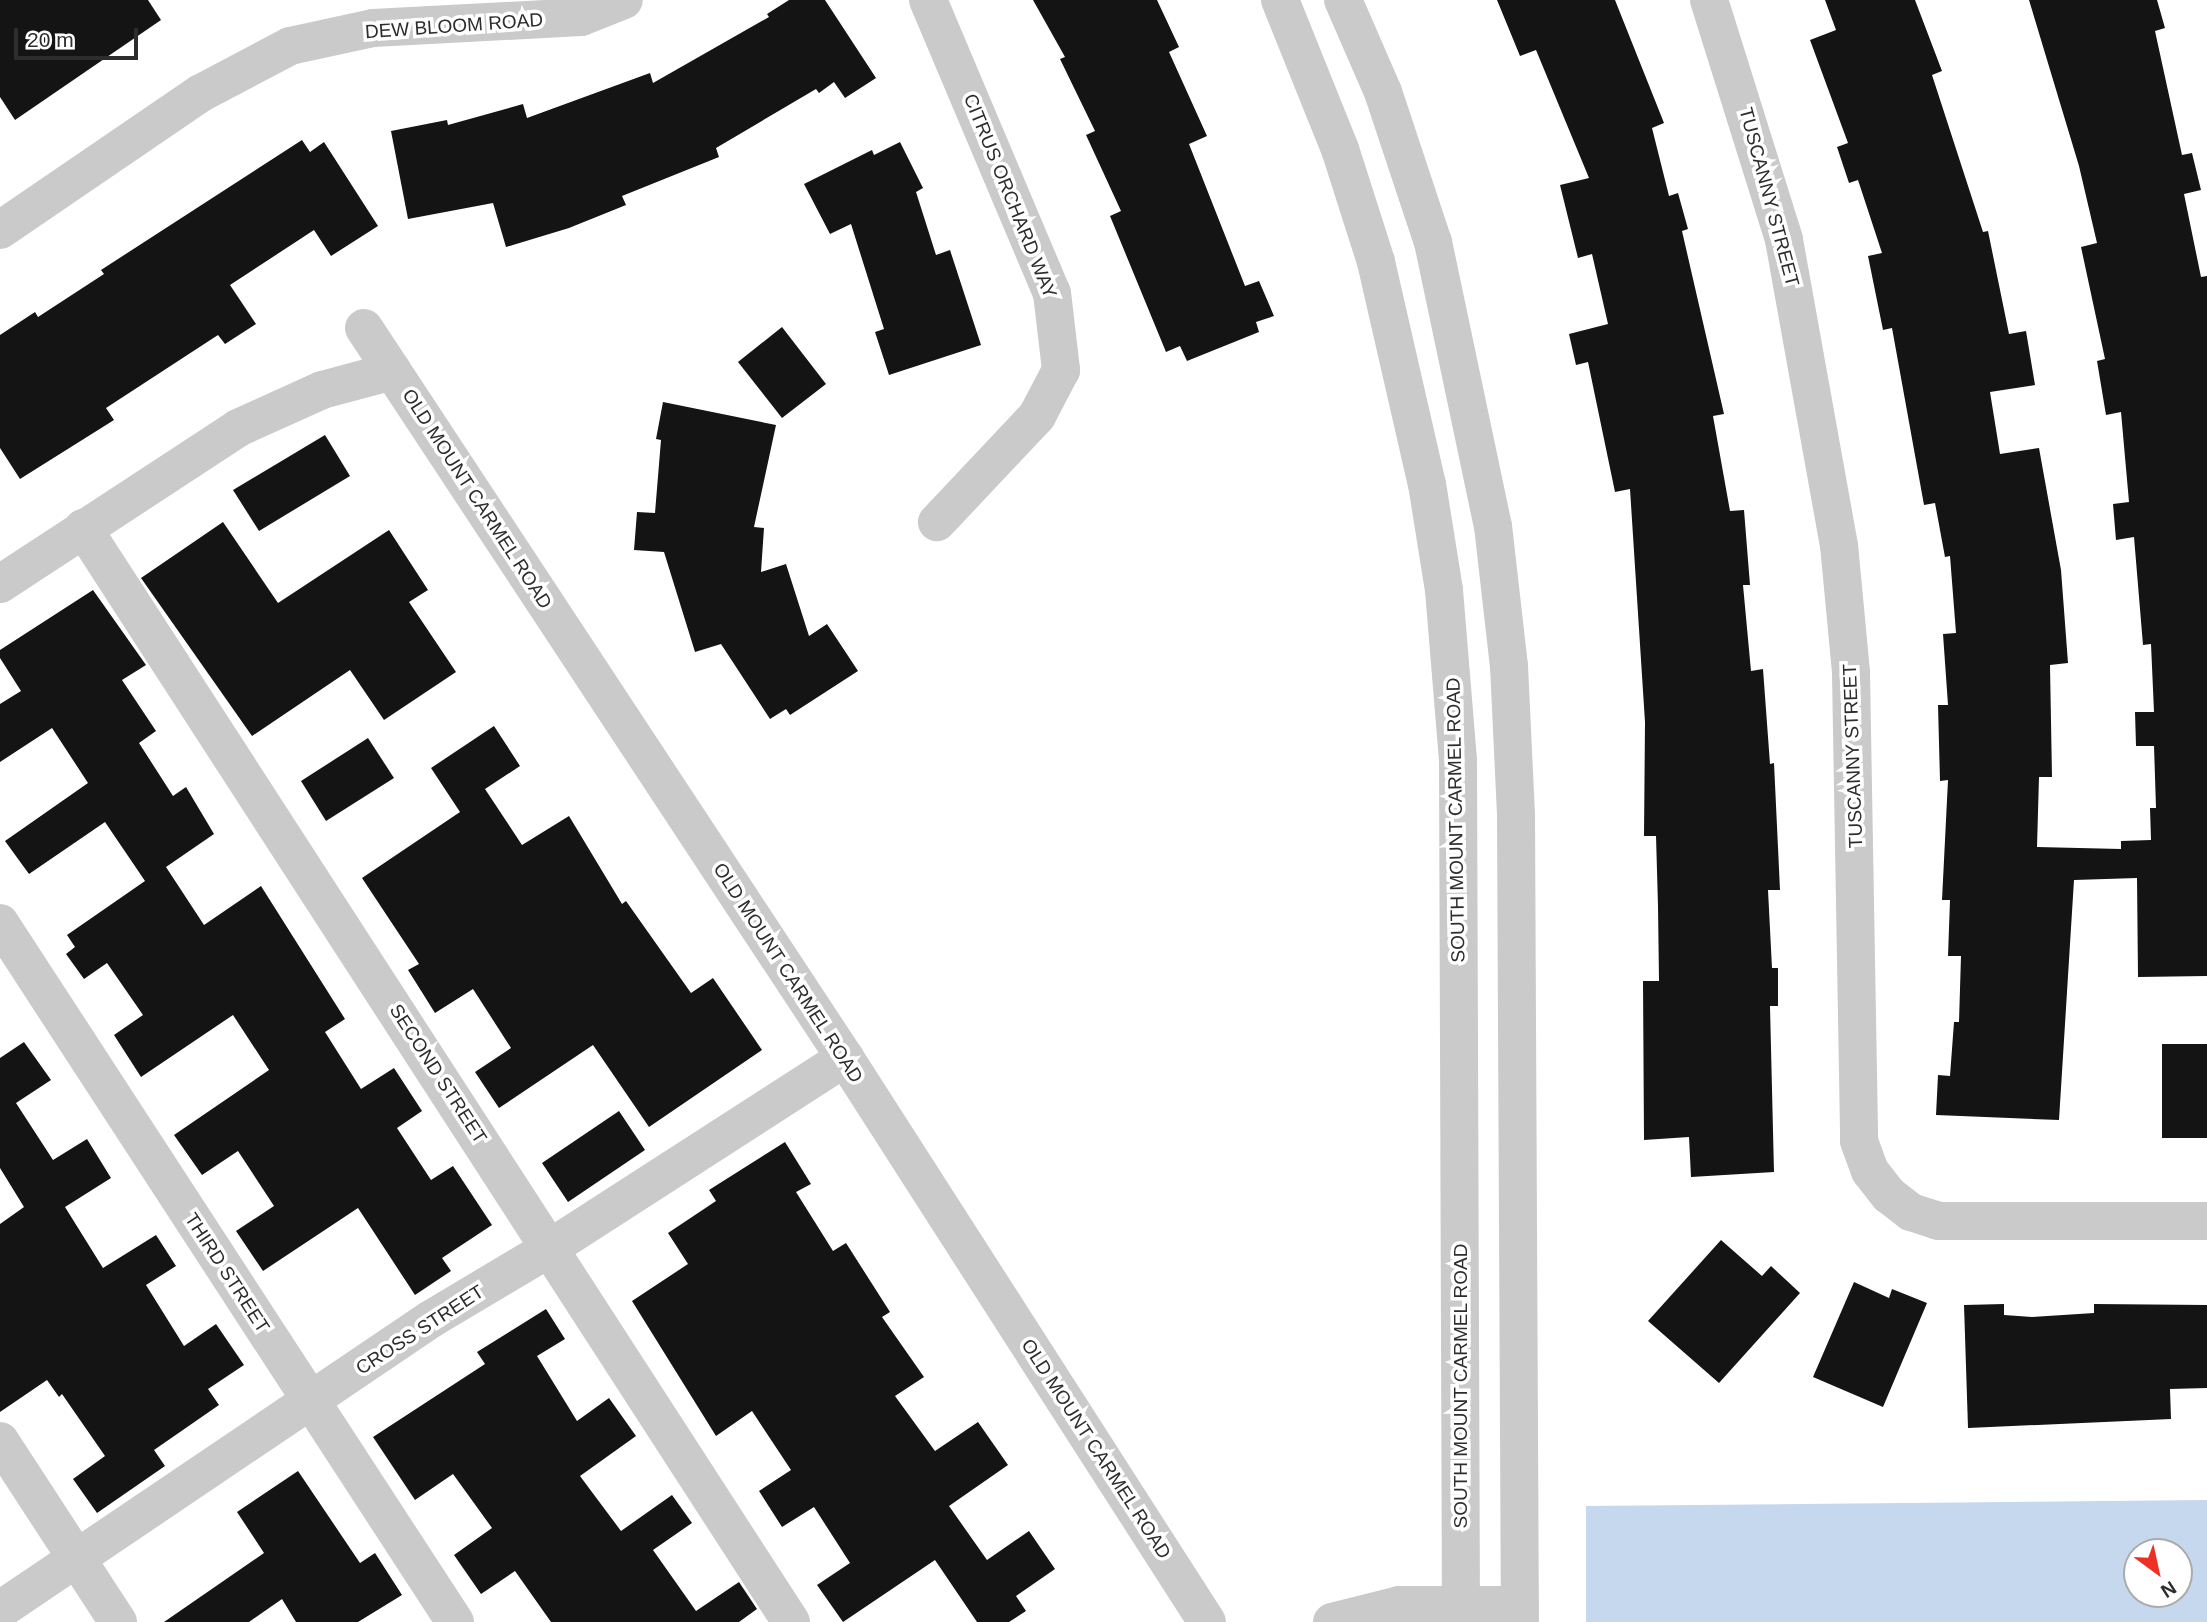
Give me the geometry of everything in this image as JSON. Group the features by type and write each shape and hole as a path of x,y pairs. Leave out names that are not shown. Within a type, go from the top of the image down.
{"street":[{"name":"DEW BLOOM ROAD","path":"0,230 201,93 290,46 373,28 581,17 624,0"},
{"name":"CITRUS ORCHARD WAY","path":"928,0 940,21 1052,293 1061,370 1037,416 936,522"},
{"name":"SOUTH MOUNT CARMEL ROAD","path":"1280,0 1340,149 1376,262 1427,484 1444,590 1458,760 1460,1612"},
{"path":"1332,1622 1399,1605 1460,1612 1520,1613 1516,817 1509,666 1493,526 1433,242 1383,92 1343,0"},
{"name":"TUSCANNY STREET","path":"1709,0 1784,240 1839,545 1851,673 1860,1141 1871,1171 1889,1195 1911,1212 1938,1221 2207,1221"},
{"name":"OLD MOUNT CARMEL ROAD","path":"364,328 845,1058 1207,1622"},
{"path":"0,583 238,428 322,390 393,371"},
{"name":"SECOND STREET","path":"83,528 791,1622"},
{"name":"THIRD STREET","path":"0,923 455,1622"},
{"name":"CROSS STREET","path":"0,1610 312,1403 431,1319 550,1248 845,1058"},
{"path":"0,1441 118,1622"}],"water":[{"path":"2207,1500 2207,1622 1586,1622 1586,1506"}],"building":[{"path":"0,0 148,0 161,20 15,120 0,97"},
{"path":"789,0 825,0 876,78 845,98 834,82 819,93 816,89 716,148 719,157 622,196 626,205 569,228 506,247 493,203 408,219 391,131 447,120 448,125 523,104 527,118 650,73 653,83 769,17 767,14"},
{"path":"1033,0 1157,0 1179,47 1169,52 1207,136 1189,144 1245,286 1259,281 1274,316 1256,322 1259,332 1187,361 1180,346 1166,352 1110,216 1121,211 1086,135 1095,131 1060,59 1065,57"},
{"path":"1497,0 1615,0 1664,123 1652,128 1669,196 1678,193 1688,229 1682,231 1724,414 1713,416 1730,511 1744,510 1750,585 1743,585 1751,671 1763,669 1770,764 1774,763 1780,890 1768,890 1772,968 1778,968 1778,1006 1770,1006 1774,1172 1691,1177 1689,1137 1644,1140 1643,981 1659,981 1658,906 1656,836 1644,836 1645,722 1630,489 1615,492 1588,362 1576,365 1569,334 1608,324 1592,254 1578,258 1560,185 1589,178 1536,50 1520,56"},
{"path":"1825,0 1915,0 1942,71 1932,75 1983,232 1988,231 2009,334 2026,331 2035,385 1990,392 2000,454 2039,448 2061,570 2068,663 2050,665 2052,777 2039,777 2037,847 2121,849 2121,841 2151,840 2150,808 2156,808 2154,746 2136,746 2135,712 2154,712 2151,644 2143,645 2134,537 2116,540 2113,504 2129,502 2121,412 2106,415 2097,361 2105,359 2081,247 2097,243 2079,166 2029,0 2157,0 2165,28 2155,31 2182,155 2192,153 2201,190 2184,194 2201,277 2207,276 2207,976 2138,977 2137,878 2074,880 2059,1120 1936,1115 1938,1075 1950,1076 1954,1022 1959,1022 1961,956 1948,956 1950,900 1942,900 1948,780 1940,781 1938,705 1948,705 1943,634 1956,633 1950,556 1945,557 1935,503 1924,505 1892,328 1883,330 1868,256 1882,253 1858,180 1849,183 1837,147 1848,143 1810,40 1836,30"},
{"path":"302,140 310,152 324,142 378,226 331,256 314,230 230,285 256,324 225,344 218,335 106,408 114,420 20,479 0,448 0,335 35,312 38,317 104,274 101,270"},
{"path":"900,142 923,188 916,192 936,255 950,250 981,345 889,375 875,332 884,329 851,224 830,234 804,184 872,150 874,155"},
{"path":"782,327 826,384 782,418 738,362"},
{"path":"663,402 776,425 754,527 764,528 761,572 786,564 809,636 827,624 858,671 790,715 786,709 770,719 721,644 695,652 664,552 634,550 637,512 655,513 661,440 656,439"},
{"path":"325,435 350,476 259,531 233,490"},
{"path":"223,522 278,603 389,530 428,590 409,602 456,672 384,720 350,670 252,736 141,578"},
{"path":"93,590 146,665 122,680 156,731 139,743 173,796 186,787 214,834 166,867 204,925 261,886 345,1019 325,1032 361,1089 394,1068 422,1111 397,1128 431,1180 453,1166 492,1225 442,1258 451,1271 415,1295 358,1208 263,1271 236,1231 274,1206 238,1151 202,1175 174,1135 269,1070 233,1015 141,1077 114,1035 143,1015 107,963 84,979 66,954 75,947 67,935 145,881 105,822 29,874 5,841 88,783 52,728 0,762 0,704 21,691 0,658 0,650"},
{"path":"494,726 520,766 485,789 522,845 569,816 622,904 626,901 691,993 713,978 762,1050 649,1127 593,1045 499,1108 475,1072 511,1048 473,989 435,1013 408,970 419,964 362,878 460,812 431,768"},
{"path":"368,738 394,778 326,821 301,781"},
{"path":"24,1042 51,1080 16,1103 53,1160 87,1139 111,1178 65,1207 103,1268 156,1235 176,1266 146,1285 184,1346 216,1324 244,1365 208,1389 219,1405 154,1450 165,1466 97,1513 73,1479 105,1456 62,1394 59,1397 47,1380 0,1412 0,1224 24,1207 0,1168 0,1058"},
{"path":"2162,1044 2207,1044 2207,1138 2162,1138"},
{"path":"619,1111 645,1150 568,1202 542,1163"},
{"path":"785,1142 811,1184 796,1192 833,1251 846,1243 890,1312 882,1317 924,1377 895,1396 935,1451 978,1422 1008,1465 949,1506 987,1560 1029,1531 1055,1569 1016,1596 1026,1611 1009,1622 977,1622 935,1560 843,1622 817,1585 850,1563 814,1507 782,1527 759,1491 791,1470 752,1411 716,1436 632,1301 688,1264 668,1233 716,1201 709,1190"},
{"path":"1721,1240 1762,1276 1771,1266 1800,1293 1719,1383 1648,1321"},
{"path":"1854,1282 1889,1298 1892,1289 1927,1303 1883,1407 1813,1377"},
{"path":"2004,1304 2004,1315 2032,1317 2094,1313 2094,1304 2207,1305 2207,1388 2170,1389 2171,1419 1968,1428 1964,1305"},
{"path":"546,1309 565,1339 537,1356 577,1421 609,1398 636,1436 580,1476 621,1531 672,1495 692,1523 653,1550 696,1611 739,1582 757,1609 739,1622 551,1622 515,1571 481,1594 454,1555 492,1528 453,1474 415,1500 373,1437 485,1364 477,1352"},
{"path":"298,1471 360,1563 375,1553 402,1595 358,1622 296,1622 282,1599 249,1622 164,1622 264,1553 237,1512"}]}
